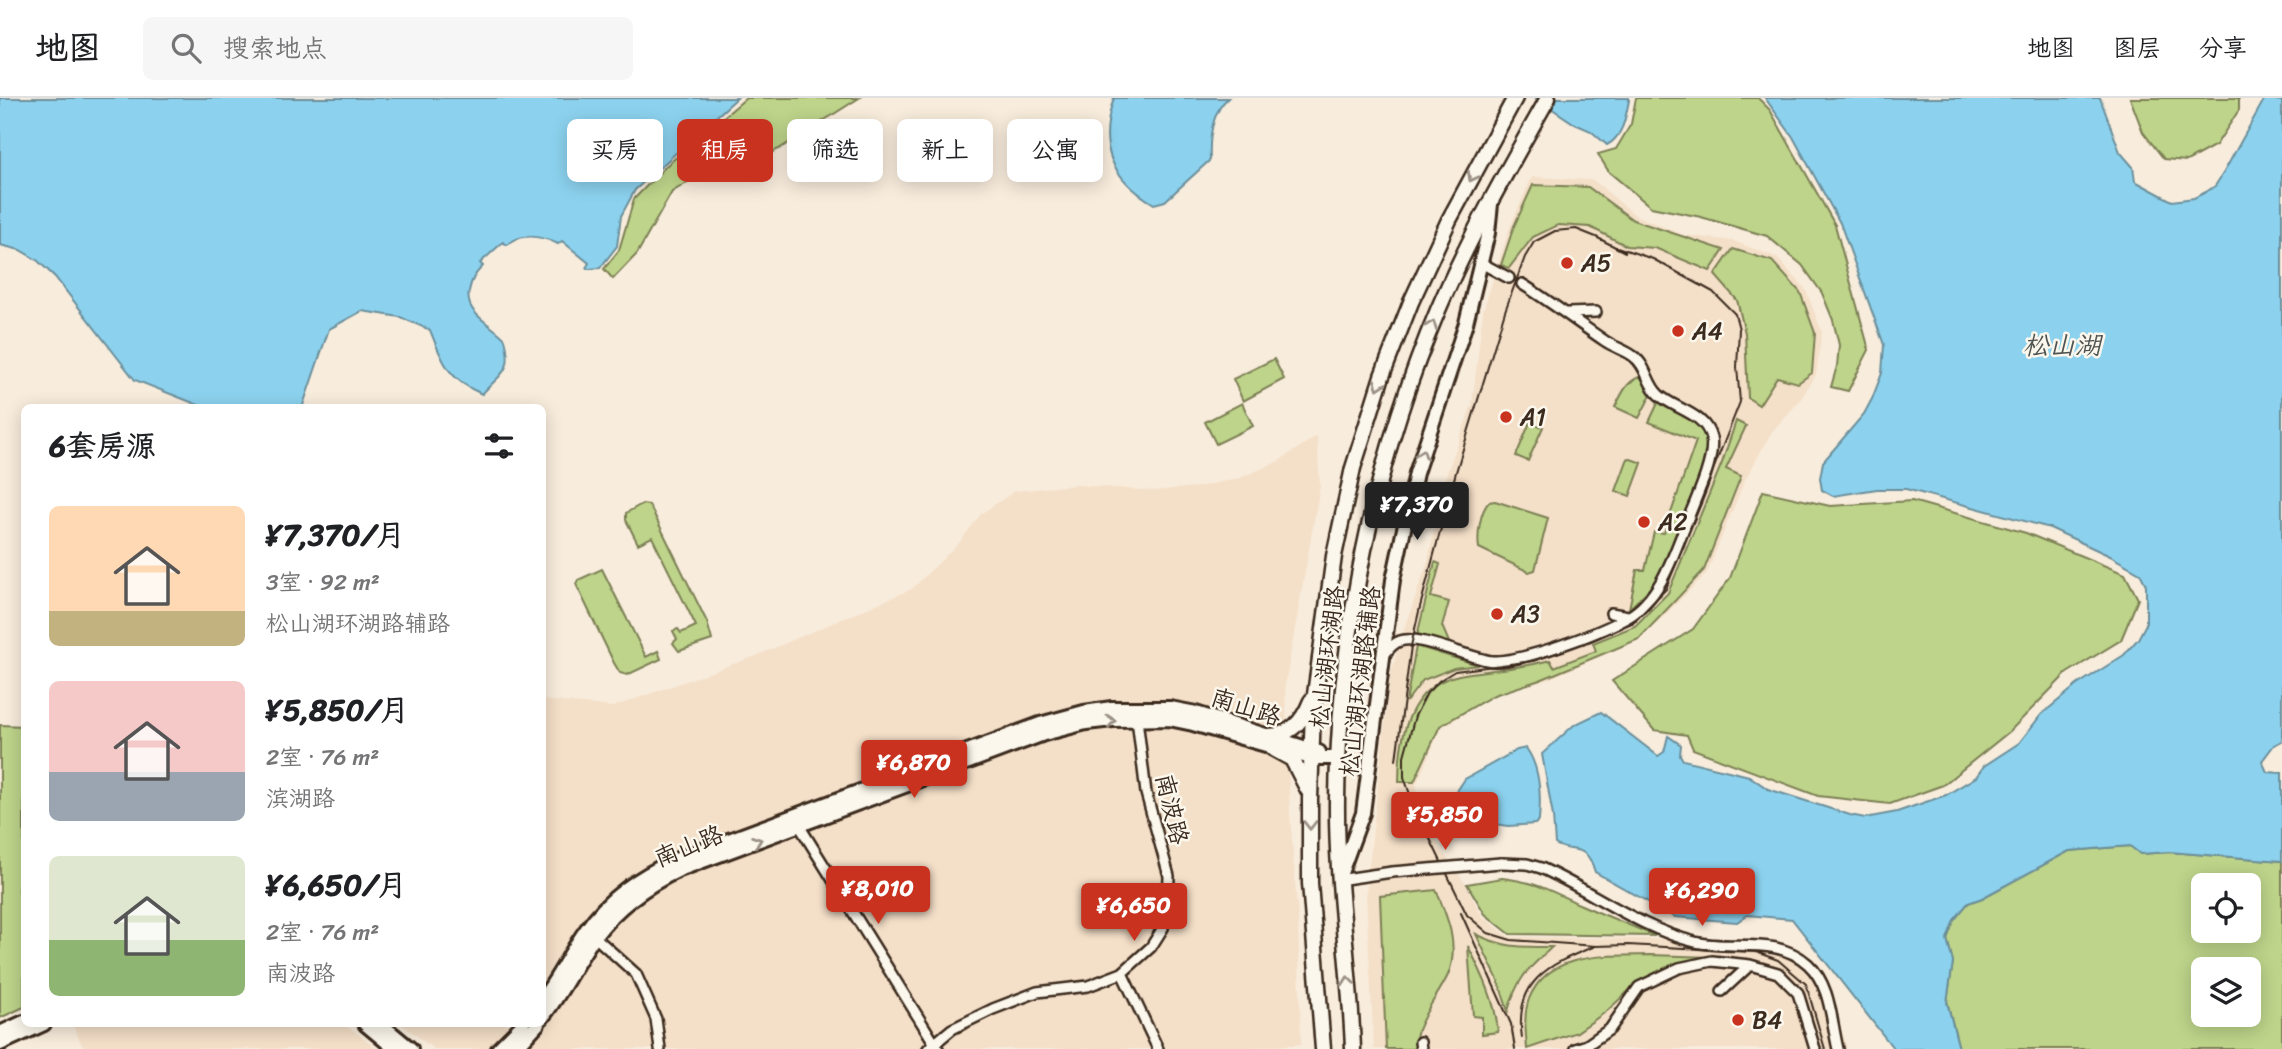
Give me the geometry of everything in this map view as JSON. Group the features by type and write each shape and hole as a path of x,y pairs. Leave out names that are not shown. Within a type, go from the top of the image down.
{"main road":[{"name":"松山湖环湖路","path":"1323,1049 1310,883 1311,754 1315,690 1334,556 1353,468 1382,376 1416,291 1449,220 1515,98"},
{"name":"松山湖环湖路","path":"1353,1049 1338,880 1339,758 1351,628 1362,564 1384,461 1438,310 1491,202 1548,98"},
{"name":"松山湖环湖路辅路","path":"1338,880 1363,813 1395,568 1416,473 1460,344 1488,233 1491,202"},
{"path":"1310,799 1296,764 1270,742 1296,726 1308,709 1315,690"},
{"name":"南山路","path":"546,1013 595,937 618,909 651,884 796,820 1040,724 1084,712 1112,708 1170,708 1196,713 1270,742"},
{"name":"南山路","path":"546,993 586,930 610,901 645,874 675,859 1044,734 1086,723 1169,719 1311,754 1339,758"},
{"path":"0,1033 21,1023"},
{"path":"0,1044 37,1027"},
{"path":"369,1027 395,1049"},
{"path":"385,1027 411,1049"},
{"path":"498,1049 520,1027"},
{"path":"514,1049 535,1027"}],"street":[{"path":"1481,263 1509,278"},
{"path":"1382,657 1400,641 1413,640 1495,661 1529,656 1630,617 1659,586 1668,569 1703,478 1711,440 1705,424 1658,395 1642,364 1633,356 1607,342 1522,284"},
{"path":"1568,313 1596,312"},
{"path":"1611,613 1630,617"},
{"name":"南波路","path":"934,1047 952,1029 972,1018 1037,992 1088,985 1122,973 1151,947 1163,928 1168,905 1169,876 1146,793 1137,719"},
{"path":"796,820 934,1047"},
{"path":"1338,880 1392,872 1501,863 1541,867 1655,928 1678,937 1716,945 1771,946 1793,954 1807,963 1820,980 1838,1049"},
{"path":"595,937 636,974 656,1019 660,1049"},
{"path":"1574,1049 1599,1040 1610,1029 1639,987 1679,968 1712,961 1750,965 1778,973 1798,993 1815,1049"},
{"path":"1722,991 1750,965"},
{"path":"1122,973 1158,1049"}],"shaded area":[{"path":"1532,177 1593,180 1635,215 1683,235 1733,241 1776,257 1805,288 1822,332 1816,375 1800,400 1771,433 1744,482 1707,573 1640,640 1543,681 1494,695 1441,728 1416,785 1423,812 1439,847 1465,883 1482,916 1509,937 1776,941 1802,950 1819,969 1831,992 1847,1049 1374,1049 1366,893 1390,678 1428,561 1444,481 1472,405 1483,311 1510,227"},
{"path":"1317,436 1320,486 1285,685 1290,815 1298,920 1301,1044 1241,1049 434,1049 405,1027 546,1027 546,700 613,707 756,656 912,589 959,543 981,514 1015,491 1075,485 1153,491 1198,487 1240,478 1279,461"},
{"path":"73,1027 347,1027 376,1049 84,1049"}],"green space":[{"path":"746,98 859,98 826,119 787,119 787,144 773,152 773,119 721,119"},
{"path":"1636,98 1758,98 1770,110 1835,225 1869,350 1848,391 1831,387 1839,345 1822,293 1802,265 1767,236 1701,217 1651,207 1609,172 1598,154 1616,149 1631,124"},
{"path":"2130,98 2239,98 2239,110 2216,145 2187,161 2164,159 2143,132"},
{"path":"677,157 677,182 688,182 672,192 637,254 613,279 604,269 619,250 634,199 650,182 663,182 663,169"},
{"path":"1533,185 1588,187 1633,220 1724,250 1710,271 1655,248 1627,246 1590,227 1558,225 1533,237 1509,268 1501,265 1514,226"},
{"path":"1733,249 1772,261 1800,292 1815,333 1812,373 1798,383 1777,377 1759,405 1748,398 1745,333 1737,300 1715,275"},
{"path":"1274,359 1284,379 1243,401 1233,379"},
{"path":"1643,376 1652,393 1639,418 1615,407 1629,384"},
{"path":"1659,401 1688,416 1701,427 1708,441 1706,459 1665,566 1655,583 1629,609 1637,570 1645,570 1654,532 1664,533 1696,441 1649,422"},
{"path":"1242,403 1253,426 1216,444 1205,422"},
{"path":"1736,421 1746,426 1726,469 1741,476 1704,570 1639,639 1540,680 1494,695 1440,726 1414,782 1399,782 1405,731 1410,716 1428,690 1459,675 1550,660 1554,667 1596,651 1593,643 1635,626 1668,593 1722,463"},
{"path":"1530,422 1543,427 1528,461 1516,456"},
{"path":"1628,458 1642,463 1630,496 1616,491"},
{"path":"1763,491 1830,506 1912,501 2026,533 2125,574 2138,599 2121,640 2067,673 2010,731 1943,785 1890,804 1818,796 1693,749 1687,735 1654,730 1612,681 1693,629 1730,578"},
{"path":"1495,501 1548,518 1535,570 1529,572 1479,548 1483,511 1489,502"},
{"path":"642,504 649,505 654,514 707,622 712,640 679,651 673,643 677,639 673,631 678,629 681,633 696,626 652,537 638,544 626,520 626,513"},
{"path":"1435,562 1440,564 1431,597 1449,602 1442,626 1451,647 1417,636"},
{"path":"602,569 646,657 658,651 661,659 627,675 620,673 614,663 576,584 578,580"},
{"path":"1416,646 1478,665 1454,668 1423,680 1406,702"},
{"path":"0,725 21,726 21,1008 0,1018"},
{"path":"2130,846 2141,854 2169,852 2282,861 2282,1049 1959,1049 1947,1001 1953,962 1947,939 1954,920 1968,903 2069,851"},
{"path":"1502,878 1542,887 1655,936 1510,934 1485,914 1467,884"},
{"path":"1436,890 1451,931 1453,953 1448,975 1420,1026 1415,1039 1415,1049 1386,1049 1380,896"},
{"path":"1476,934 1504,944 1552,947 1524,975 1515,990 1508,1011 1498,980"},
{"path":"1468,946 1491,999 1498,1032 1482,1034 1482,1017 1473,1016"},
{"path":"1650,955 1712,957 1678,964 1637,983 1607,1011 1577,1032 1527,1049 1527,1005 1538,983 1550,972 1581,959"}],"water":[{"path":"0,98 737,98 714,119 677,119 677,152 663,165 663,119 567,119 567,182 644,182 635,190 621,216 617,246 600,268 586,268 589,263 562,241 558,244 532,237 519,238 507,245 503,242 480,263 483,266 472,280 469,291 471,306 480,318 505,339 508,358 501,375 482,394 461,382 448,369 430,330 400,317 362,311 329,329 303,404 196,404 135,380 55,277 37,260 20,250 0,245"},
{"path":"1114,98 1228,98 1215,119 1210,160 1165,201 1154,204 1139,194 1118,172 1112,160 1107,132"},
{"path":"1536,98 1629,100 1620,131 1607,145 1591,131 1575,124"},
{"name":"松山湖","path":"1765,98 2100,98 2120,152 2133,167 2135,181 2172,201 2194,198 2215,186 2265,98 2282,101 2282,741 2274,745 2262,761 2267,772 2282,773 2282,861 2169,852 2140,854 2130,846 2069,851 1968,903 1954,920 1947,939 1953,962 1947,1002 1959,1049 1894,1049 1792,919 1747,915 1737,922 1675,917 1595,872 1583,852 1555,844 1542,754 1574,725 1601,712 1658,756 1664,752 1668,736 1681,745 1680,755 1683,760 1749,776 1768,789 1865,818 1897,812 1946,795 1976,777 1984,766 2019,743 2041,715 2077,685 2124,655 2138,639 2146,624 2146,585 2140,573 2050,528 1906,489 1877,489 1833,496 1822,490 1820,478 1823,462 1864,414 1872,399 1882,373 1884,345 1840,223 1793,137"},
{"path":"1526,748 1539,782 1539,820 1535,824 1494,824 1478,829 1457,813 1451,800 1465,779 1517,750"}],"tram line":[{"path":"1396,760 1411,646 1420,607 1456,472 1505,311 1525,257 1534,242 1555,231 1576,229 1625,252"},
{"path":"1617,247 1653,259 1713,292 1735,314 1739,329 1737,367 1740,402 1666,589 1634,622 1591,641 1533,661 1455,671 1440,680 1427,693 1415,716 1404,756 1404,777 1414,806 1467,915 1488,933 1511,940 1756,952 1778,960 1806,984 1825,1049"},
{"path":"1461,913 1511,1024 1515,1049"},
{"path":"1522,1038 1523,1003 1537,978 1561,961 1593,947"}],"place":[{"name":"A5","path":"1567,263"},
{"name":"A4","path":"1678,331"},
{"name":"A1","path":"1506,417"},
{"name":"A2","path":"1644,522"},
{"name":"A3","path":"1497,614"},
{"name":"B4","path":"1738,1020"}]}
